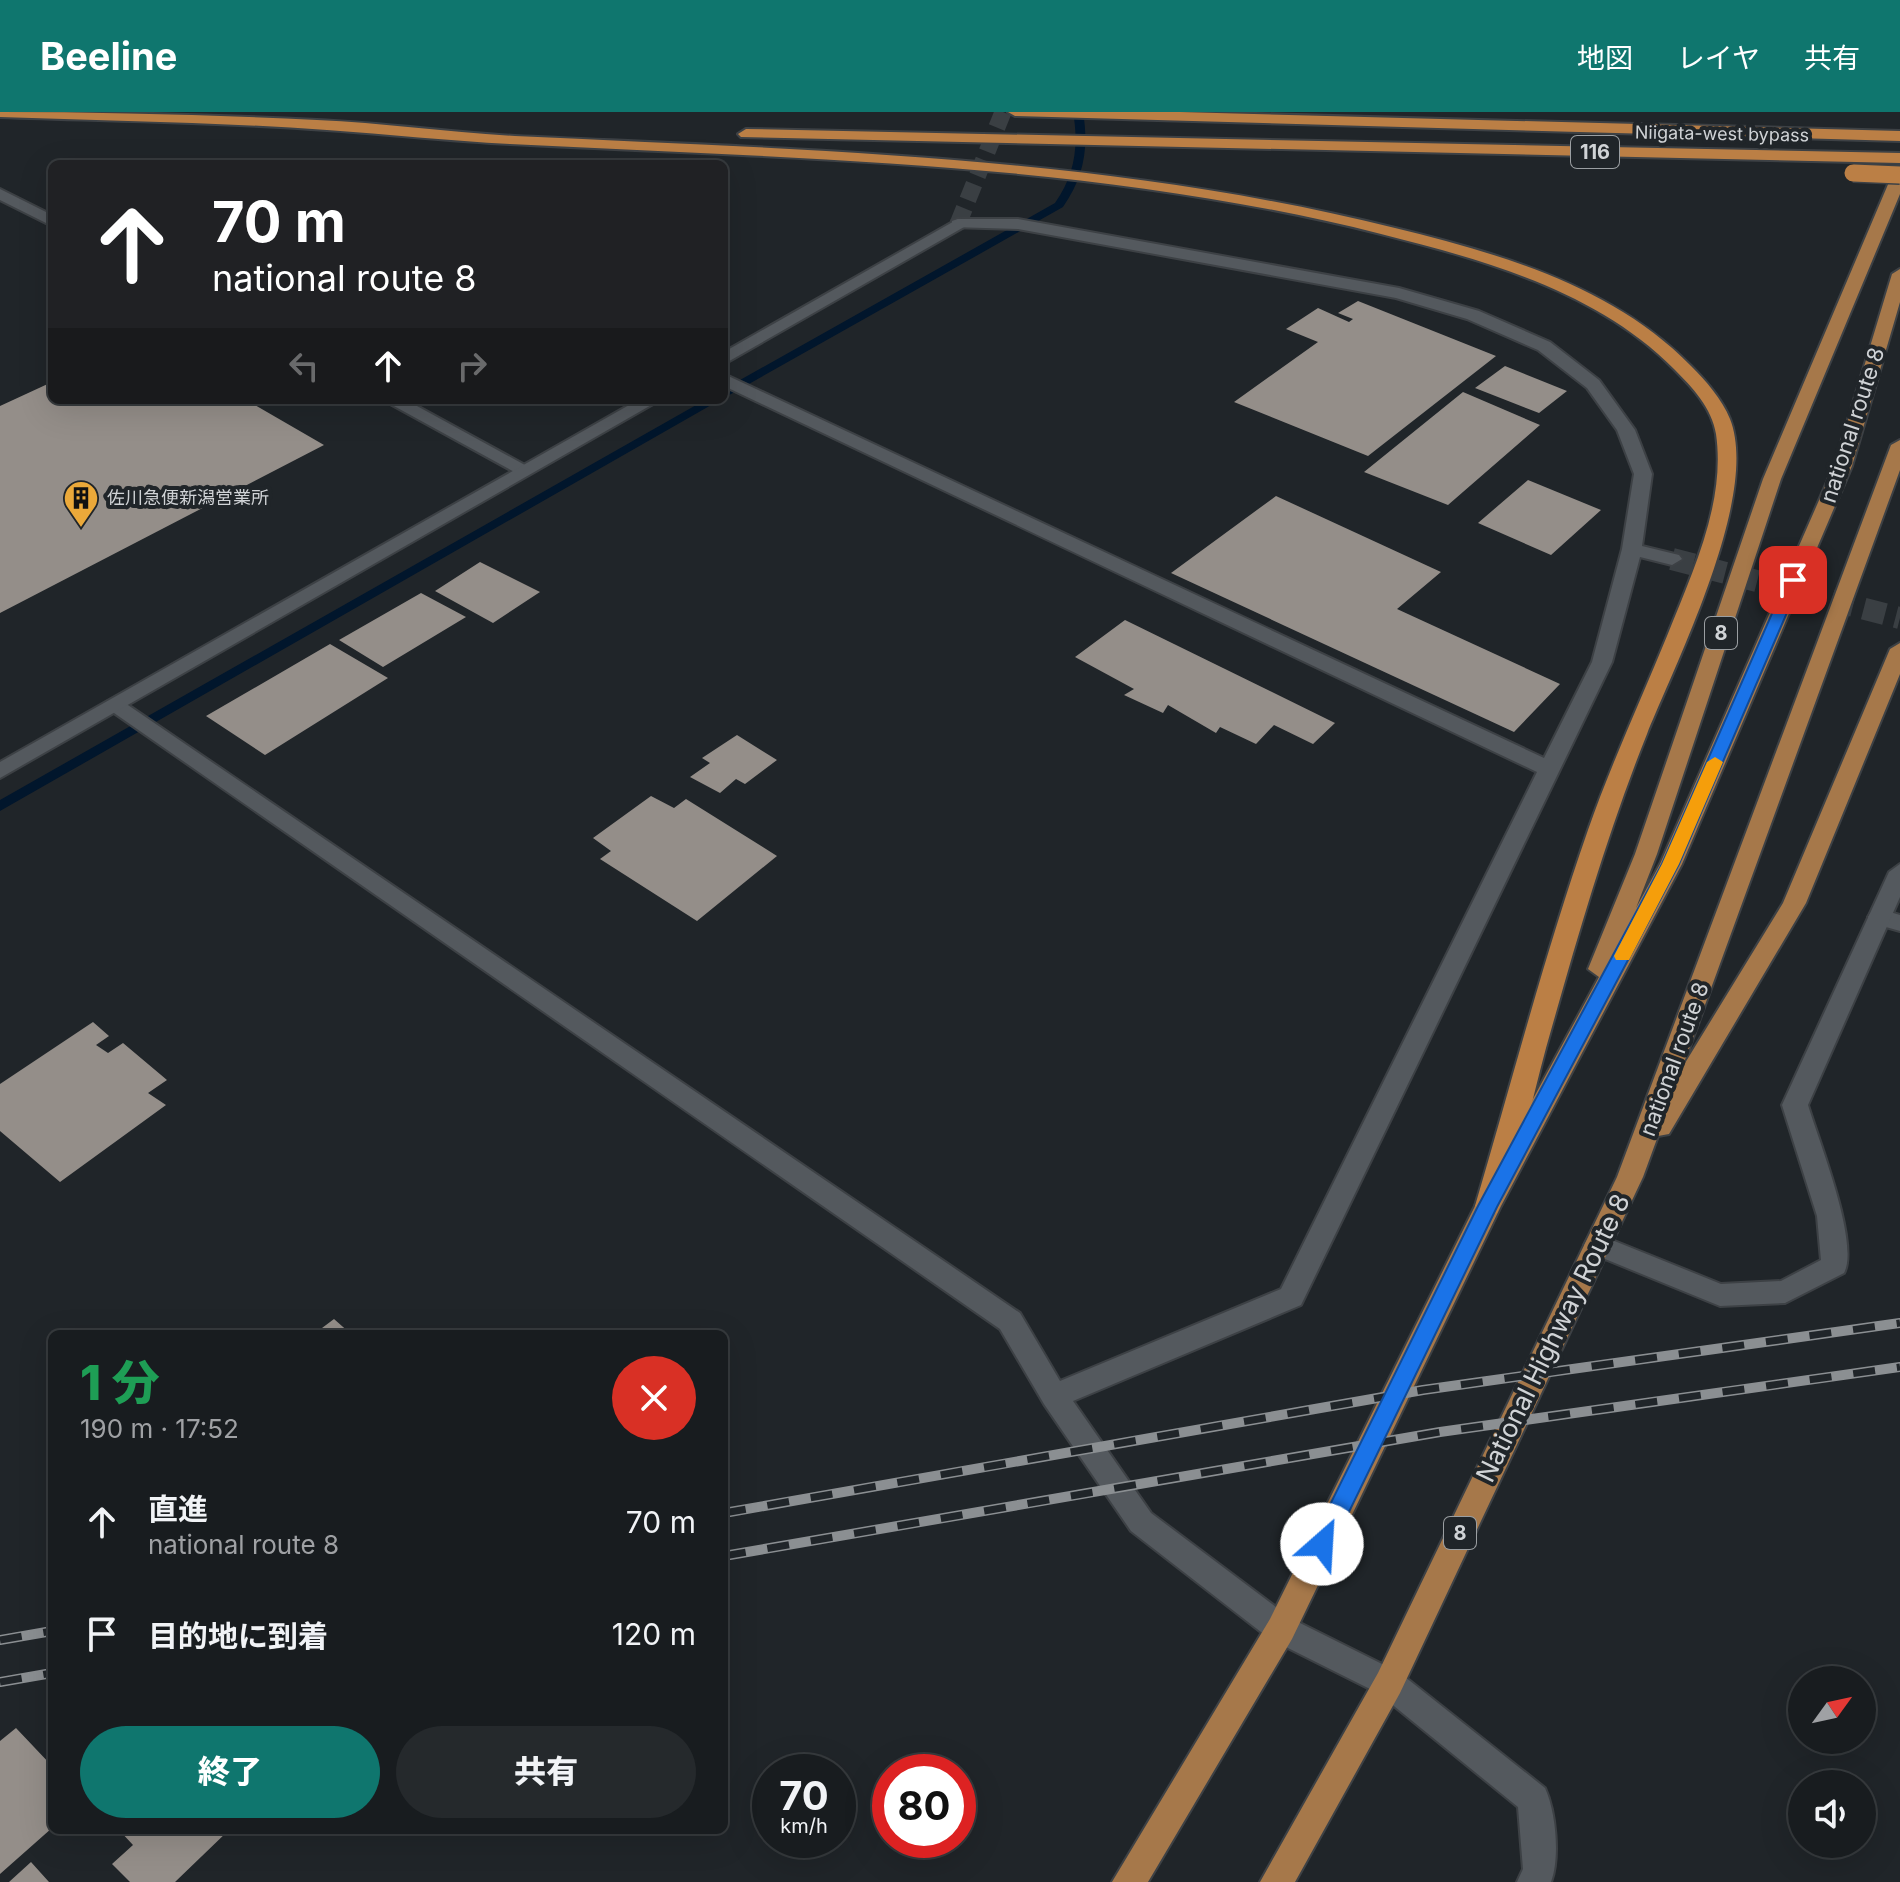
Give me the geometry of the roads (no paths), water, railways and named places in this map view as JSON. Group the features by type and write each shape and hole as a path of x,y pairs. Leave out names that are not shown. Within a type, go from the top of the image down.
{"highway":[{"name":"Niigata-west bypass","path":"1015,112 1900,136"},
{"name":"Niigata-west bypass","path":"0,113 315,124 1900,158"},
{"path":"315,124 504,140 907,157 1030,167 1304,210 1402,234 1536,275 1642,330 1678,360 1707,394 1725,428 1726,467 1713,544 1597,836 1488,1206"},
{"name":"116","path":"1329,146 1515,161 1900,175"},
{"name":"8","path":"1129,1882 1281,1629 1488,1206 1550,1094 1646,854 1772,479 1900,175"},
{"name":"national route 8","path":"1550,1094 1671,864 1843,466 1900,274"},
{"name":"national route 8","path":"1630,1177 1900,445"},
{"name":"8","path":"1630,1177 1794,903 1900,649"},
{"name":"National Highway Route 8","path":"1277,1882 1389,1683 1630,1177"}],"street":[{"path":"0,194 48,219"},
{"path":"728,357 958,224 1018,224 1399,293 1473,315 1544,346 1593,384 1626,430 1643,474 1632,549 1602,662 1547,768 1291,1297 1054,1396"},
{"path":"728,381 1547,768"},
{"path":"400,404 525,470"},
{"path":"0,771 644,404"},
{"path":"1632,549 1672,559"},
{"path":"115,706 1010,1321 1054,1396 1141,1522 1281,1629 1389,1683 1534,1799 1539,1869 1534,1882"},
{"path":"1597,1245 1720,1295 1785,1292 1835,1265 1830,1216 1795,1105 1890,920 1900,872"}],"waterway":[{"path":"728,392 1059,205 1077,172 1081,149 1078,112"},
{"path":"0,806 707,404"}],"tunnel":[{"path":"958,224 1003,112"},
{"path":"1672,559 1900,618"}],"railway":[{"path":"728,1512 1423,1390 1900,1323"},
{"path":"728,1555 1440,1432 1900,1367"},
{"path":"0,1640 48,1632"},
{"path":"0,1682 48,1674"}],"place":[{"name":"佐川急便新潟営業所","path":"81,529"}]}
